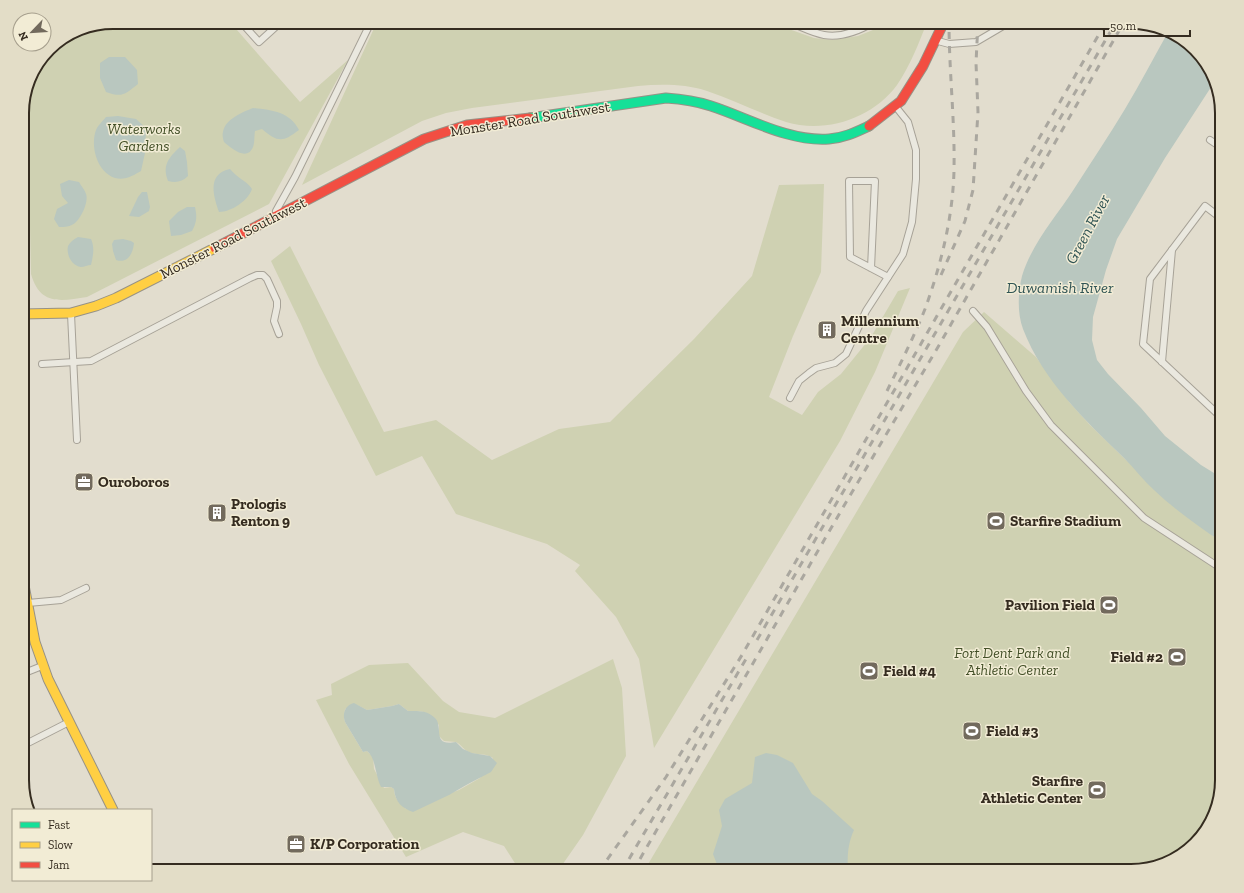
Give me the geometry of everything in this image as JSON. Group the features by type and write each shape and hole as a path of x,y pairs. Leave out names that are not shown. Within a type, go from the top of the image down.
{"street":[{"name":"Monster Road Southwest","path":"29,314 71,313 96,306 116,298 424,139 468,125 547,116 666,98 688,100 711,106 791,135 810,139 829,139 848,136 870,126 901,101 913,82 941,29"},
{"path":"29,616 35,642 48,679 112,809"}],"lane":[{"path":"247,29 259,42 273,29"},
{"path":"271,219 294,177 368,29"},
{"path":"807,29 823,35 844,35 861,29"},
{"path":"936,40 949,44 976,42 998,29"},
{"path":"790,398 800,381 809,373 816,368 835,363 846,354 866,311 903,254 912,222 916,172 916,150 908,122 895,106"},
{"path":"1210,140 1215,143"},
{"path":"871,268 875,181 849,181 850,257 888,277"},
{"path":"1215,214 1205,206 1150,279 1143,344 1215,411"},
{"path":"1162,362 1172,249"},
{"path":"42,364 91,361 258,275 263,275 267,279 277,301 274,321 279,334"},
{"path":"972,311 987,328 1026,391 1051,425 1144,518 1215,564"},
{"path":"71,313 77,440"},
{"path":"29,603 61,600 86,588"},
{"path":"29,671 43,665"},
{"path":"29,742 69,722"}],"green space":[{"name":"Waterworks Gardens","path":"112,29 236,29 300,102 348,60 269,204 87,297 69,300 53,299 40,292 31,274 29,107 33,86 43,66 53,53 62,46 86,33"},
{"path":"374,29 789,29 814,38 832,40 858,36 874,29 924,29 902,78 887,97 862,114 848,120 817,126 801,125 786,122 699,89 673,85 638,86 472,108 446,113 422,121 302,185"},
{"path":"824,184 821,272 793,336 769,397 802,415 818,392 841,374 871,337 898,291 910,288 875,372 840,441 654,748 639,659 616,617 575,571 580,565 547,544 456,514 422,456 376,476 319,365 271,261 290,246 384,432 436,420 492,460 559,429 610,422 694,339 752,276 779,185"},
{"name":"Fort Dent Park and Athletic Center","path":"984,312 1036,357 1070,403 1089,424 1126,460 1215,537 1215,780 1211,807 1204,822 1191,840 1178,850 1163,858 1132,864 648,864 963,332"},
{"path":"613,659 622,688 626,756 583,835 563,864 516,864 504,846 463,832 406,857 349,764 316,700 332,695 331,684 369,665 408,663 443,701 459,712 495,718","holes":["399,704 408,711 419,711 428,714 439,725 439,736 444,741 456,742 471,753 490,756 493,758 480,778 459,790 406,809 397,799 394,789 391,787 384,788 374,769 373,757 367,751 363,752 345,722 345,709 357,705 367,710"]}],"water":[{"name":"Duwamish River","path":"1165,37 1178,43 1194,57 1201,66 1211,87 1165,158 1117,239 1106,270 1093,317 1092,340 1097,360 1165,436 1201,465 1215,474 1215,537 1187,518 1154,490 1066,399 1053,383 1031,348 1021,323 1019,296 1022,276 1026,264 1038,241 1074,189 1136,90"},
{"path":"109,57 125,57 137,70 138,84 124,94 116,95 106,92 100,78 100,63"},
{"path":"253,108 280,113 291,119 299,130 284,139 272,137 262,129 255,131 253,147 250,151 243,154 224,142 224,127 235,117"},
{"path":"118,116 136,119 146,128 145,153 141,171 122,179 109,175 99,164 96,158 94,143 96,130 106,117"},
{"path":"180,147 185,151 188,176 179,182 168,181 166,176 167,162"},
{"path":"230,169 252,189 243,202 234,208 224,212 219,212 214,192 215,180 218,175"},
{"path":"69,180 79,182 87,197 82,214 77,221 69,226 59,227 54,219 57,209 68,203 62,196 60,184"},
{"path":"142,192 147,192 150,207 149,211 139,217 129,216 138,197"},
{"path":"187,207 195,207 196,219 192,231 181,235 171,236 169,221 178,212"},
{"path":"78,237 91,239 93,255 91,265 82,267 75,265 70,260 68,246"},
{"path":"123,239 134,243 129,257 120,261 116,260 112,244 114,240"},
{"path":"354,703 367,710 399,704 408,711 422,712 432,715 439,726 441,739 443,742 456,742 463,749 472,753 490,756 497,763 491,772 449,795 413,812 400,804 396,798 394,789 391,787 381,787 374,762 370,754 367,751 363,752 345,722 345,710 348,706"},
{"path":"766,753 777,755 793,763 812,794 854,830 848,850 848,864 717,864 713,854 722,826 719,810 725,799 752,783 755,757"}],"railway":[{"path":"887,391 912,340 925,309 941,258 949,223 954,170 949,29"},
{"path":"941,275 965,221 973,190 978,112 976,63 978,29"},
{"path":"604,864 666,777 742,655 1102,29"},
{"path":"757,640 1112,29"},
{"path":"637,864 845,504 938,347 1120,29"},
{"path":"626,864 746,659"}],"traffic: fast":[{"path":"530,118 666,98 689,100 705,104 769,128 799,137 829,139 850,134 869,126"}],"traffic: slow":[{"path":"29,314 71,313 96,306 116,298 215,248"},
{"path":"29,611 35,642 48,679 113,809"}],"traffic: jam":[{"path":"869,126 901,101 923,66 941,29"},
{"path":"215,248 424,139 467,125 530,118"}],"place":[{"name":"Millennium Centre","path":"827,330"},
{"name":"Ouroboros","path":"84,482"},
{"name":"Prologis Renton 9","path":"217,513"},
{"name":"Starfire Stadium","path":"996,521"},
{"name":"Pavilion Field","path":"1109,605"},
{"name":"Field #2","path":"1177,657"},
{"name":"Field #4","path":"869,671"},
{"name":"Field #3","path":"972,731"},
{"name":"Starfire Athletic Center","path":"1097,790"},
{"name":"K/P Corporation","path":"296,844"}],"water label":[{"name":"Green River","path":"1087,229"}]}
